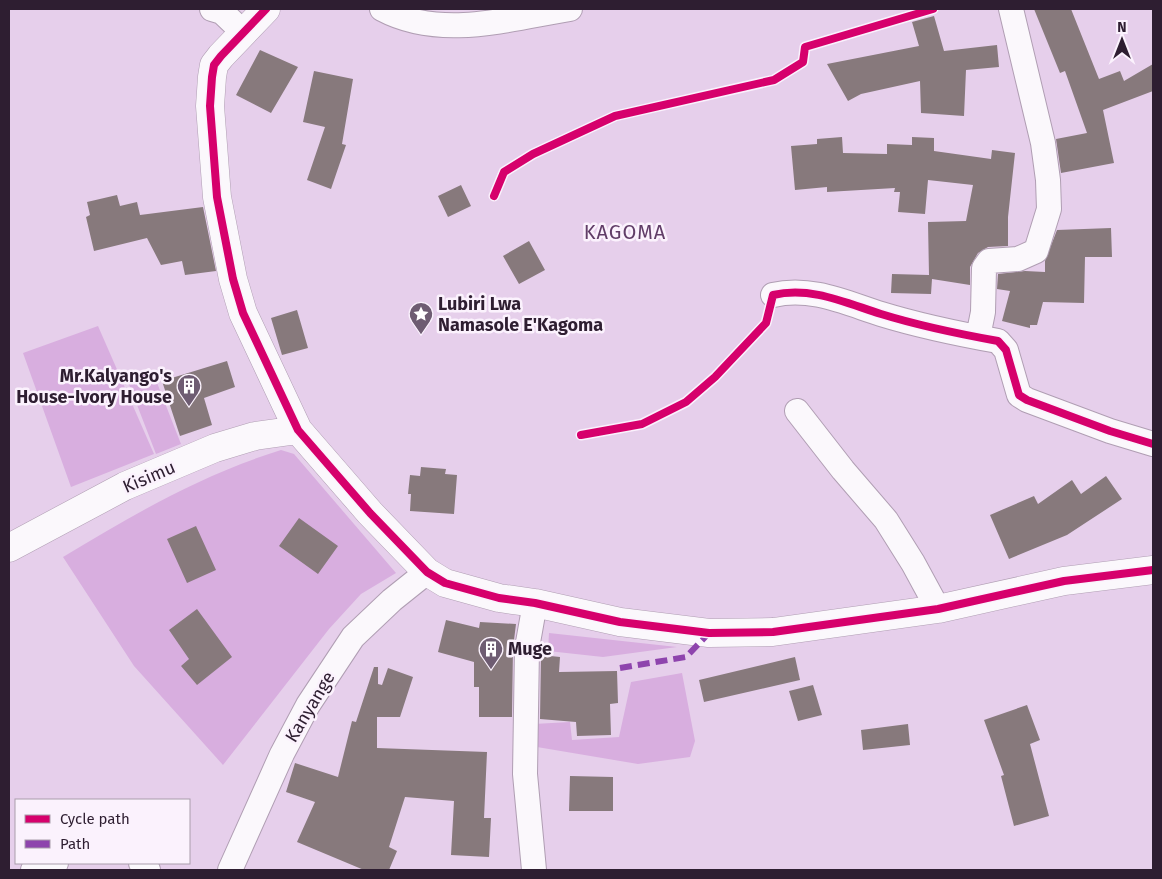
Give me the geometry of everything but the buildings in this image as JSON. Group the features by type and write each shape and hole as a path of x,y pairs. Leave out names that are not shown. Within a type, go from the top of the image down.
{"street":[{"path":"212,9 222,12 243,32"},
{"path":"266,9 214,65 212,77 210,106 217,197 233,279 243,313 298,430 370,513 427,572 445,583 468,591 499,598 535,603 620,622 709,634 773,632 938,610 1064,581 1153,570"},
{"path":"382,9 413,21 434,25 491,22 570,9"},
{"path":"978,337 983,312 984,268 989,261 1018,259 1036,251 1049,209 1043,143 1011,9"},
{"path":"773,295 786,292 835,297 881,314 962,336 998,341 1006,350 1019,395 1027,400 1110,431 1153,444"},
{"path":"797,411 843,470 886,520 914,563 938,610"},
{"name":"Kisimu","path":"9,548 125,486 215,448 255,436 298,430"},
{"name":"Kanyange","path":"230,870 282,754 318,690 353,637 392,600 427,572"},
{"path":"534,870 525,774 527,648 535,603"},
{"path":"33,870 53,864"}],"shaded area":[{"path":"98,326 154,454 71,487 23,353"},
{"path":"152,370 181,444 156,454 127,379"},
{"path":"281,450 294,454 396,573 361,594 329,629 223,765 134,666 63,557 143,511 195,484 251,460"},
{"path":"549,633 677,647 603,657 548,651"},
{"path":"682,673 695,741 690,757 638,764 531,746 534,724 570,722 572,740 619,737 631,682"}],"marked path":[{"path":"620,668 686,657 709,633"}],"cycle path":[{"path":"266,9 221,56 214,65 212,77 210,106 217,197 233,279 243,313 298,430 370,513 427,572 445,583 499,598 535,603 620,622 709,633 773,632 938,609 1064,581 1153,570"},
{"path":"494,196 504,172 533,154 615,116 774,80 803,62 805,47 933,9"},
{"path":"581,435 642,424 686,402 715,377 766,323 773,295 801,293 828,297 925,326 998,341 1006,350 1019,395 1027,400 1110,431 1153,444"}],"place":[{"name":"Lubiri Lwa Namasole E'Kagoma","path":"421,335"},
{"name":"Mr.Kalyango's House-Ivory House","path":"189,407"},
{"name":"Muge","path":"491,670"}],"district":[{"name":"KAGOMA","path":"625,232"}]}
